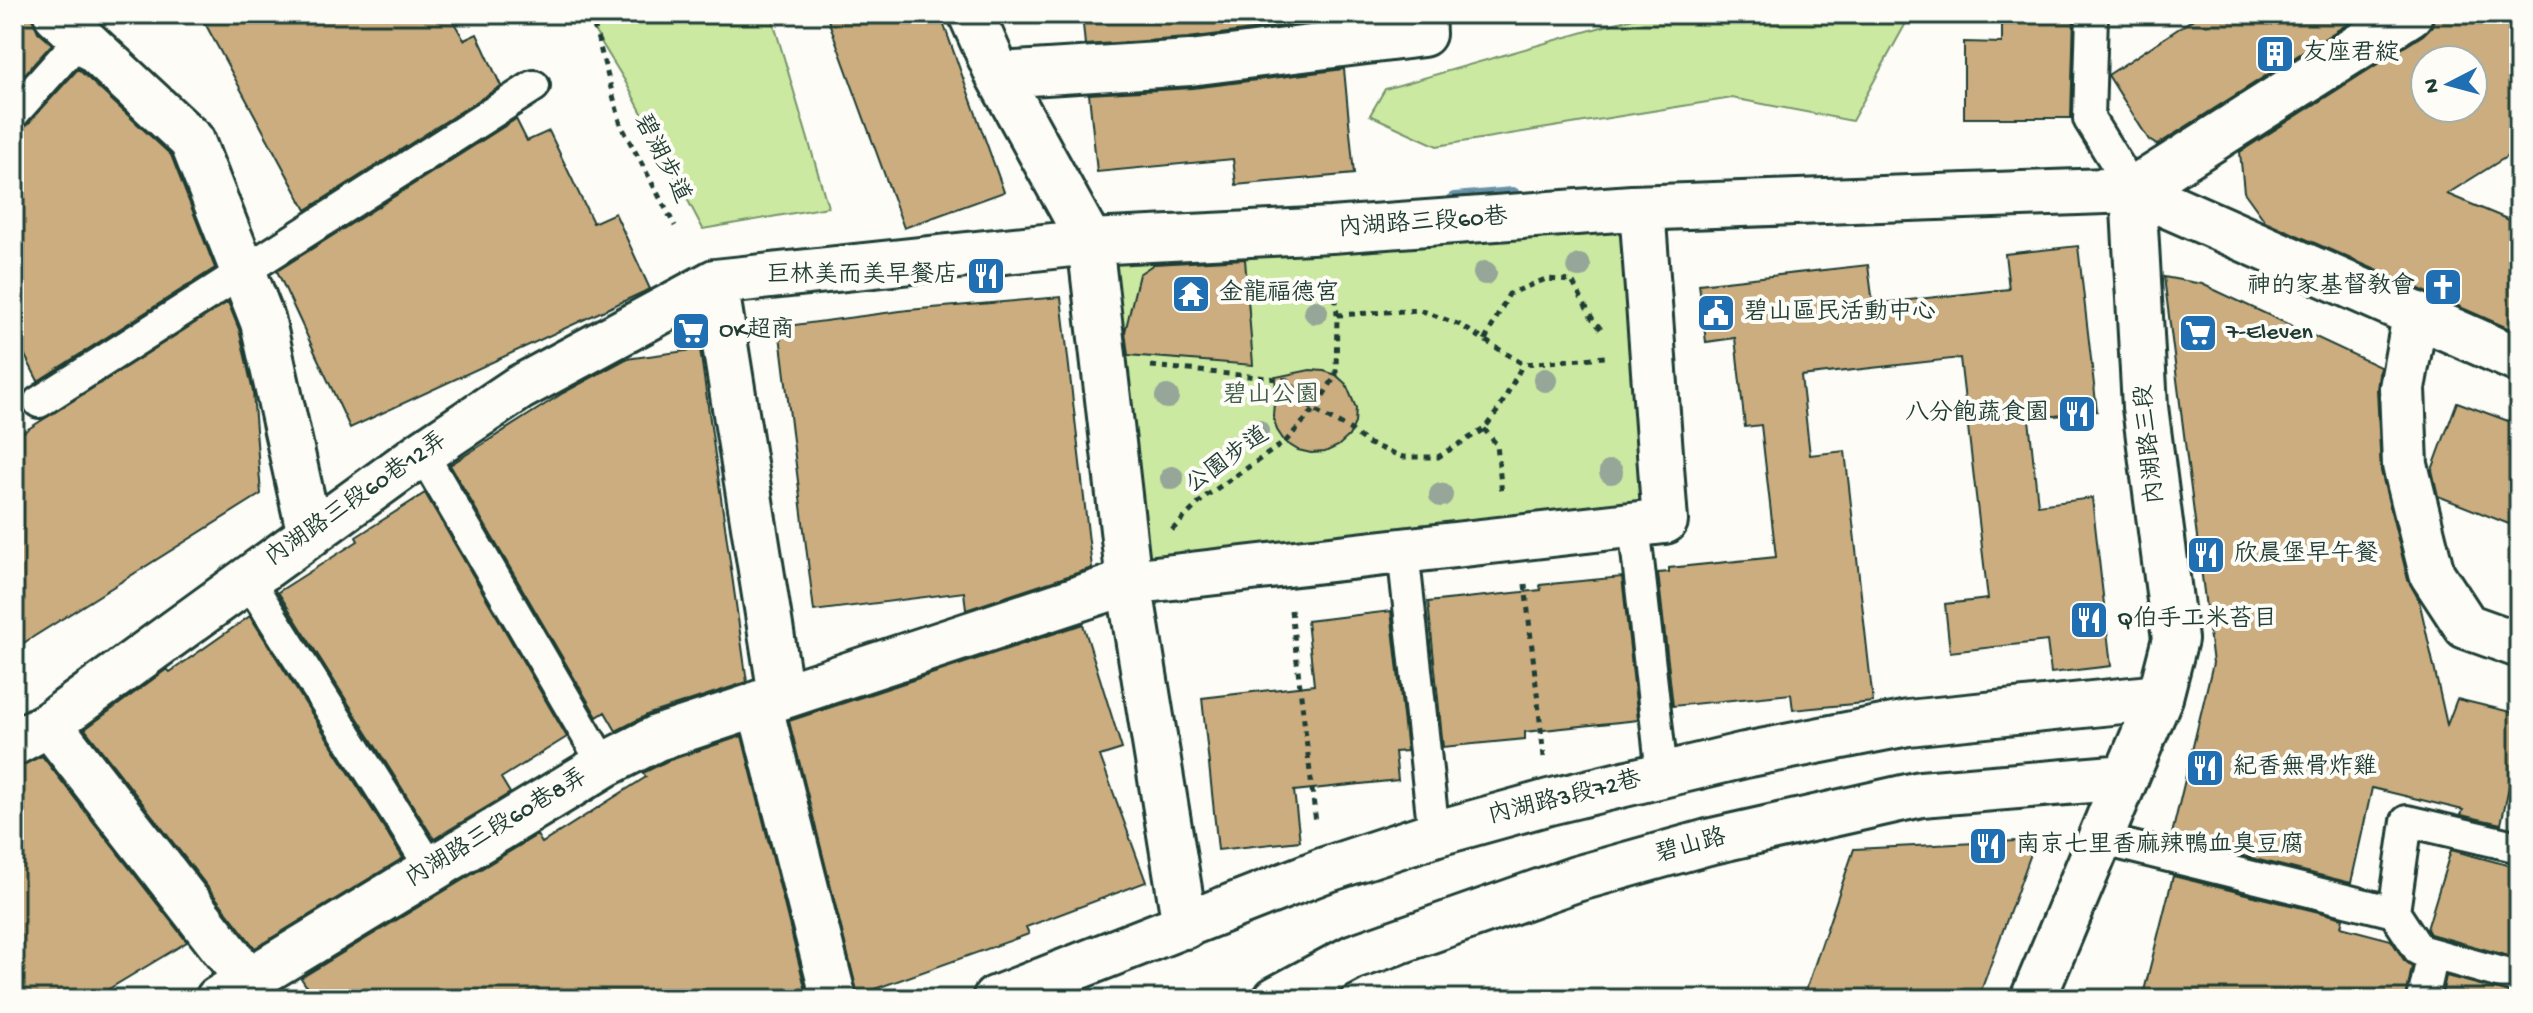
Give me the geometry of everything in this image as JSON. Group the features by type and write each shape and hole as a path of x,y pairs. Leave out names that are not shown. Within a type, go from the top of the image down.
{"street":[{"path":"971,14 998,75 1090,242 1129,582 1185,926"},
{"path":"998,75 1190,63 1423,34 1422,14"},
{"path":"2133,190 2410,14"},
{"path":"68,26 192,141 263,322 310,535"},
{"path":"2133,190 2519,360"},
{"name":"內湖路三段60巷","path":"715,282 1090,242 1331,230 1642,208 2133,190"},
{"name":"內湖路三段","path":"2033,999 2160,697 2175,639 2145,407 2133,190"},
{"path":"1638,357 1642,208"},
{"path":"715,282 770,699 834,999"},
{"name":"內湖路三段60巷12弄","path":"32,733 422,453 519,388 715,282"},
{"path":"2415,316 2402,388 2405,465 2432,574 2466,626 2519,645"},
{"name":"內湖路三段60巷8弄","path":"242,993 431,868 604,765 657,738 770,699 1129,582 1665,521 1638,357"},
{"name":"內湖路3段72巷","path":"995,999 1322,871 1434,834 1549,802 1745,755 1908,723 2160,697"},
{"path":"32,733 242,993"},
{"name":"碧山路","path":"1276,999 1369,952 1576,879 1708,842 1921,794 2126,777"}],"lane":[{"path":"2092,14 2089,119 2133,190"},
{"path":"14,113 68,26"},
{"path":"39,402 534,86"},
{"path":"422,453 604,765"},
{"path":"1634,524 1662,774"},
{"path":"1403,551 1434,834"},
{"path":"247,578 431,868"},
{"path":"2519,847 2407,821 2394,912 2419,950 2519,978"},
{"path":"2100,839 2394,912"},
{"path":"2423,999 2433,954"}],"path":[{"name":"碧湖步道","path":"591,14 621,125 675,226"},
{"name":"公園步道","path":"1129,582 1132,571 1206,496 1285,442 1314,410 1336,375 1337,315 1331,230"},
{"path":"1485,340 1509,294 1546,279 1572,281 1592,318 1638,357"},
{"path":"1337,315 1420,310 1460,325 1523,364 1638,357"},
{"path":"1136,365 1287,380 1314,410 1351,430 1367,443 1403,457 1438,457 1484,429 1499,409 1523,364"},
{"path":"1484,429 1497,445 1549,802"},
{"path":"1285,564 1322,871"}],"green space":[{"path":"584,14 771,14 828,207 703,229 625,81"},
{"path":"1647,14 1911,14 1852,121 1732,98 1437,146 1370,115 1385,89"},
{"name":"碧山公園","path":"1630,217 1652,506 1132,571 1095,250"}],"building":[{"path":"14,14 31,14 38,32 52,44 14,86"},
{"path":"200,14 449,14 464,40 477,34 501,86 306,210"},
{"path":"826,14 940,14 1004,192 904,228"},
{"path":"1082,14 1338,14 1339,19 1188,38 1085,45"},
{"path":"2002,14 2074,14 2071,118 1964,118 1964,42 2002,43"},
{"path":"2201,14 2363,14 2157,145 2149,140 2108,75"},
{"path":"2435,14 2519,14 2519,149 2447,194 2519,224 2519,333 2265,221 2244,192 2240,152 2423,35 2432,26"},
{"path":"78,69 171,155 215,268 38,381 14,334 14,131 27,125"},
{"path":"1344,69 1354,174 1236,185 1233,159 1097,172 1089,94 1193,88"},
{"path":"516,119 527,141 549,131 593,223 615,213 650,289 350,428 277,271"},
{"path":"2078,246 2097,411 2029,419 2038,505 2092,498 2111,666 2051,673 2047,641 1950,652 1945,604 1988,599 1960,358 1801,376 1810,455 1845,451 1873,702 1793,710 1791,694 1673,706 1658,573 1669,572 1669,568 1776,557 1761,425 1745,427 1735,338 1706,342 1699,284 1868,265 1873,304 2009,289 2005,254"},
{"name":"金龍福德宮","path":"1245,259 1253,365 1128,355 1125,332 1139,274 1154,264"},
{"path":"2164,277 2202,284 2380,367 2377,389 2381,471 2408,580 2419,600 2447,725 2457,699 2519,714 2519,740 2501,824 2461,815 2463,810 2372,788 2351,883 2171,838 2213,663"},
{"path":"1061,297 1092,568 966,610 964,592 814,611 779,327 908,310"},
{"path":"228,302 239,329 253,392 261,494 14,649 14,438"},
{"path":"700,349 747,682 649,714 616,731 605,712 597,717 450,465 563,393 626,359"},
{"path":"1310,370 1336,375 1346,384 1356,408 1355,423 1349,436 1325,452 1298,450 1285,442 1273,416 1276,377"},
{"path":"2457,402 2519,425 2519,528 2438,496 2432,470"},
{"path":"425,493 567,737 501,778 510,793 434,839 278,592"},
{"path":"1622,577 1638,720 1525,732 1525,739 1443,747 1428,602 1541,590 1540,585"},
{"path":"1391,611 1407,751 1395,752 1398,780 1294,791 1300,841 1218,850 1202,698 1314,685 1307,621"},
{"path":"250,616 403,858 255,948 85,729 167,669 170,672"},
{"path":"1083,624 1122,749 1100,756 1146,882 1026,927 1029,934 858,995 789,721"},
{"path":"742,736 808,999 315,999 301,978 537,835 542,843 646,777 643,773 667,761"},
{"path":"42,756 187,942 92,999 14,999 14,768"},
{"path":"2036,840 1978,999 1803,999 1854,849"},
{"path":"2451,850 2519,868 2519,959 2430,934 2427,929"},
{"path":"2173,876 2343,918 2341,927 2391,940 2404,960 2412,966 2406,999 2142,999"},
{"path":"2446,976 2519,995 2519,999 2441,999"}],"waterway":[{"path":"1454,199 1513,194"}],"place":[{"name":"友座君綻","path":"2275,54"},
{"name":"巨林美而美早餐店","path":"986,276"},
{"name":"神的家基督教會","path":"2443,287"},
{"name":"金龍福德宮","path":"1191,294"},
{"name":"碧山區民活動中心","path":"1716,313"},
{"name":"OK超商","path":"691,331"},
{"name":"7-Eleven","path":"2198,333"},
{"name":"八分飽蔬食園","path":"2077,414"},
{"name":"欣晨堡早午餐","path":"2206,555"},
{"name":"Q伯手工米苔目","path":"2089,620"},
{"name":"紀香無骨炸雞","path":"2205,768"},
{"name":"南京七里香麻辣鴨血臭豆腐","path":"1988,846"}]}
